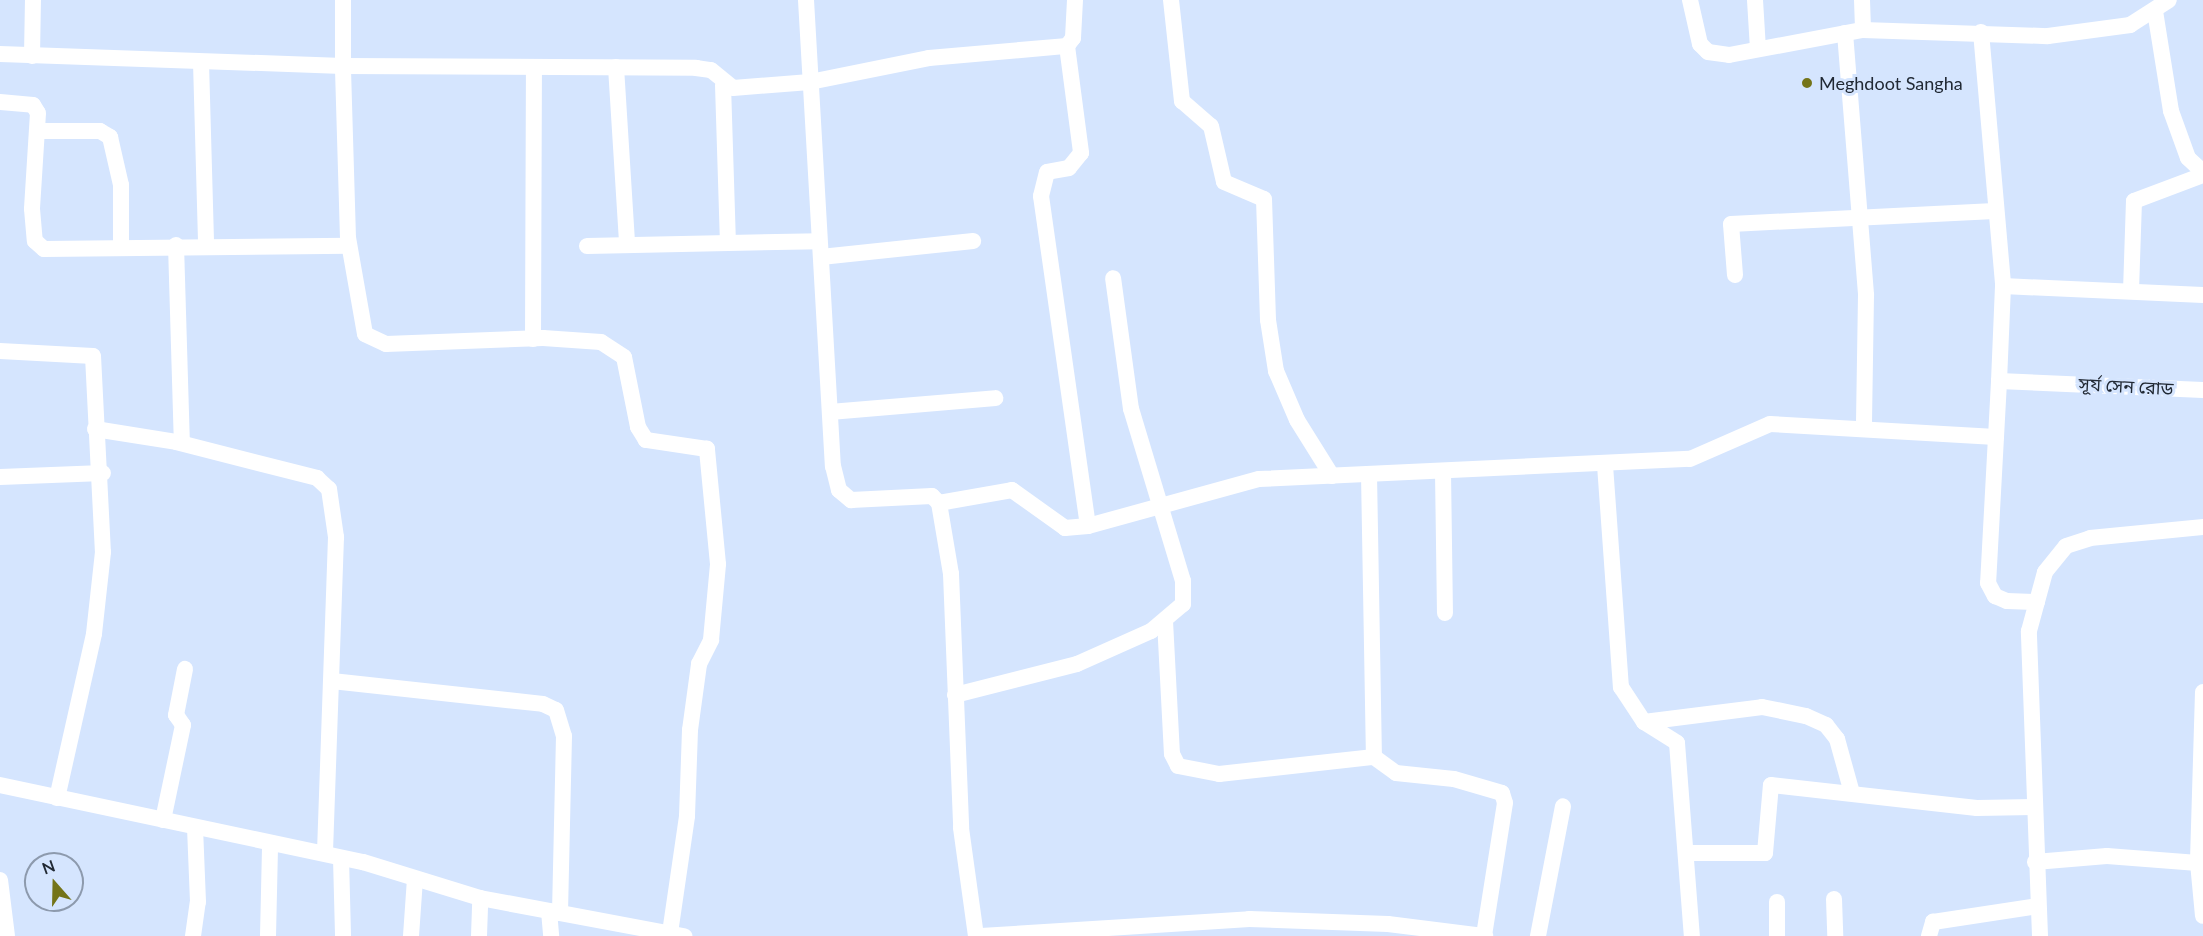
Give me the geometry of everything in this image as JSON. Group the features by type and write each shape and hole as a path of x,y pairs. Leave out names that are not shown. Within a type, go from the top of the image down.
{"street":[{"path":"32,56 33,0"},
{"path":"0,785 270,845 333,856 480,898 677,935 695,697 699,664 711,640 716,585 711,459 698,444 646,440 638,427 624,357 601,342 533,339 373,342 361,322 349,246 343,0"},
{"path":"806,0 833,466 842,494 851,500 932,496 939,503 951,574 961,828 976,936"},
{"path":"1075,0 1073,38 1067,46 1081,153 1069,168 1047,172 1041,196 1088,526"},
{"path":"1171,0 1182,101 1211,126 1224,182 1264,199 1268,320 1276,371 1296,420 1332,476"},
{"path":"1690,0 1700,44 1708,52 1729,55 1863,30 1981,32 2048,36 2130,25 2169,0"},
{"path":"1755,0 1758,49"},
{"path":"1862,0 1863,30"},
{"path":"2131,291 2134,201 2203,174 2188,158 2171,111 2155,11"},
{"path":"1981,32 2002,286 1988,583 1995,596 2007,601 2037,602"},
{"path":"1845,33 1857,214 1866,295 1864,426"},
{"path":"723,85 810,82 929,58 1067,46"},
{"path":"0,54 343,66 616,67 711,70 723,85 728,242"},
{"path":"201,62 206,245"},
{"path":"533,339 534,67"},
{"path":"616,67 627,242"},
{"path":"0,102 33,105 41,131 32,209 36,245 349,246"},
{"path":"41,131 100,131 110,137 121,185 121,246"},
{"path":"1735,275 1731,224 1857,214 1995,211"},
{"path":"587,246 627,242 728,242 820,249 973,242"},
{"path":"176,245 183,443"},
{"path":"955,695 1077,664 1165,621 1183,604 1183,580 1158,505 1131,409 1113,278"},
{"path":"2002,286 2203,295"},
{"path":"0,351 93,356 95,429 103,473 103,552 94,634 57,798"},
{"name":"সূর্য সেন রোড","path":"1999,381 2203,390"},
{"path":"830,412 995,398"},
{"path":"939,503 1012,490 1032,500 1052,522 1065,528 1088,526 1258,479 1605,465 1690,459 1770,424 1864,426 1996,436"},
{"path":"95,429 183,443 317,478 329,489 336,537 332,681 333,856 343,936"},
{"path":"1605,465 1621,687 1644,722 1677,743 1692,936"},
{"path":"1443,472 1445,613"},
{"path":"0,477 103,473"},
{"path":"1368,474 1374,757"},
{"path":"2040,936 2033,807 2029,632 2045,572 2066,546 2090,538 2203,527"},
{"path":"981,936 1096,932 1249,919 1485,936 1505,803 1502,793 1454,779 1396,773 1374,757 1219,774 1178,766 1172,754 1165,621"},
{"path":"163,820 183,725 176,715 185,669"},
{"path":"332,681 543,704 556,710 564,736 551,936"},
{"path":"2203,692 2198,863 2203,916"},
{"path":"1644,722 1762,708 1806,716 1826,725 1837,739 1852,793"},
{"path":"1686,853 1765,853 1771,785 1977,808 2033,807"},
{"path":"1538,936 1563,806"},
{"path":"193,936 198,902 195,828"},
{"path":"268,936 270,845"},
{"path":"2035,862 2107,856 2198,863"},
{"path":"411,936 415,879"},
{"path":"0,880 8,936"},
{"path":"479,936 480,898"},
{"path":"1834,898 1835,936"},
{"path":"1777,902 1777,936"},
{"path":"1929,936 1933,922 2037,906"}],"place":[{"name":"Meghdoot Sangha","path":"1807,83"}]}
